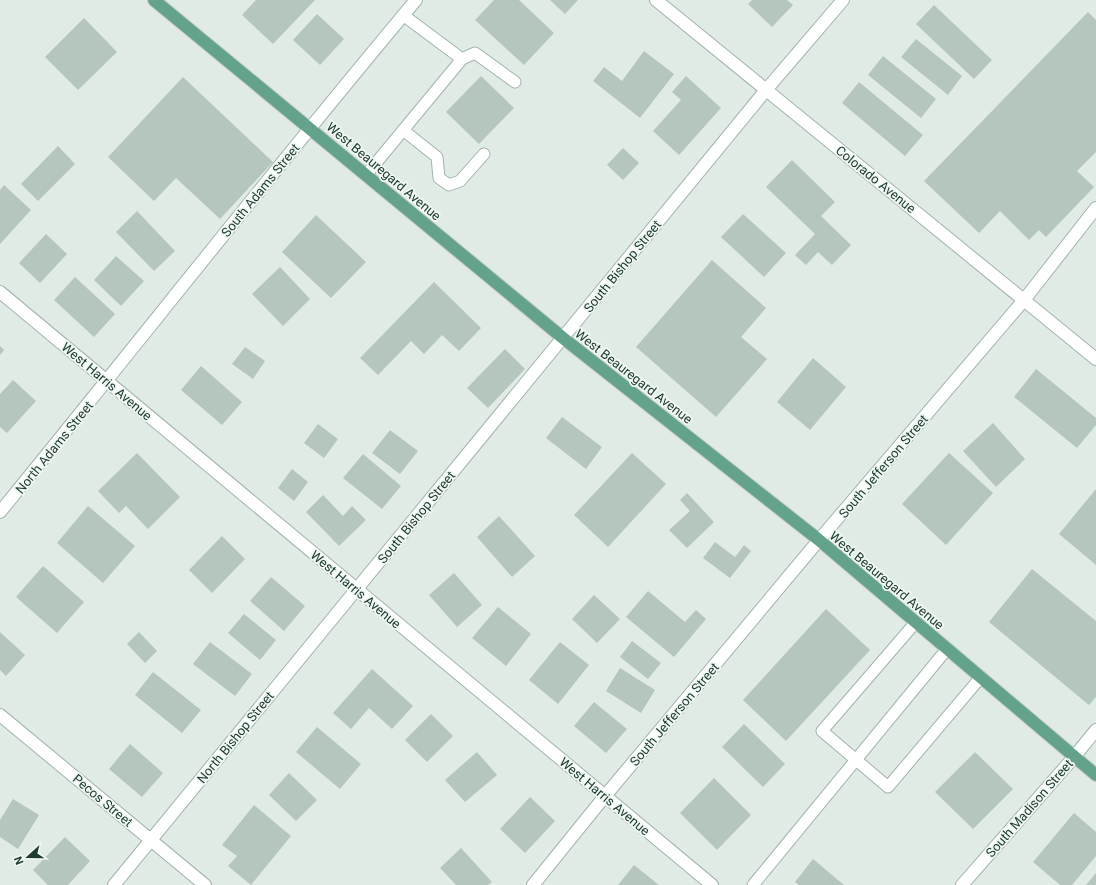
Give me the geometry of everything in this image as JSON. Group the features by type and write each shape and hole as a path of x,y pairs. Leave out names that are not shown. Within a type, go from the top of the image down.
{"main road":[{"name":"West Beauregard Avenue","path":"154,0 563,338 819,540 1096,775"}],"street":[{"name":"South Adams Street","path":"107,381 309,128 416,0"},
{"name":"Colorado Avenue","path":"656,0 1096,359"},
{"name":"South Bishop Street","path":"357,589 766,90 843,0"},
{"name":"South Jefferson Street","path":"533,885 605,796 819,540 1024,300 1096,208"},
{"name":"West Harris Avenue","path":"0,292 712,885"},
{"name":"North Adams Street","path":"0,512 107,381"},
{"name":"North Bishop Street","path":"114,885 357,589"},
{"name":"Pecos Street","path":"0,715 205,885"},
{"name":"South Madison Street","path":"962,885 1096,730"}],"lane":[{"path":"403,15 462,59"},
{"path":"366,175 462,59 475,53 515,82"},
{"path":"403,130 436,157 439,178 449,185 460,181 484,154"},
{"path":"916,622 822,732 888,787 981,677"},
{"path":"753,885 947,649"}],"building":[{"path":"256,0 315,0 273,44 242,15"},
{"path":"494,0 519,0 554,33 524,65 475,20"},
{"path":"550,0 578,0 565,14"},
{"path":"752,0 787,0 793,5 772,27 748,4"},
{"path":"934,5 992,60 974,79 916,24"},
{"path":"1088,12 1096,20 1096,152 1077,171 1094,187 1046,237 1039,230 1029,240 1000,211 979,233 924,181"},
{"path":"317,14 344,39 320,65 293,40"},
{"path":"84,18 117,52 78,90 45,57"},
{"path":"916,39 962,76 948,95 901,57"},
{"path":"644,51 674,74 640,118 593,81 604,67 622,81"},
{"path":"883,56 936,99 921,118 868,75"},
{"path":"481,76 514,108 479,144 446,112"},
{"path":"686,76 721,108 679,155 653,131 681,100 672,92"},
{"path":"183,77 273,162 220,219 176,178 154,201 108,157"},
{"path":"859,82 923,135 905,156 842,103"},
{"path":"58,146 75,164 38,201 21,184"},
{"path":"623,148 639,163 623,180 607,165"},
{"path":"792,160 835,202 821,216 851,245 832,265 818,252 806,265 795,255 815,234 766,187"},
{"path":"4,185 31,210 0,244 0,190"},
{"path":"137,211 175,251 154,271 116,232"},
{"path":"743,214 786,253 764,277 721,237"},
{"path":"316,215 366,262 331,298 282,252"},
{"path":"46,234 67,254 40,283 19,263"},
{"path":"116,256 144,281 121,306 94,280"},
{"path":"712,260 766,308 741,337 767,359 716,417 636,347"},
{"path":"280,267 310,299 283,326 252,294"},
{"path":"75,277 115,314 94,337 54,300"},
{"path":"434,282 481,328 459,351 442,335 424,354 411,341 378,375 360,358"},
{"path":"0,346 4,350 0,355"},
{"path":"245,347 265,361 253,379 232,364"},
{"path":"505,349 525,369 488,408 467,388"},
{"path":"813,358 846,387 810,430 777,402"},
{"path":"201,366 242,402 222,425 181,390"},
{"path":"1036,369 1096,418 1096,425 1077,448 1014,397"},
{"path":"13,380 36,401 7,433 0,427 0,394"},
{"path":"562,417 602,447 586,469 546,438"},
{"path":"993,423 1025,459 996,487 963,451"},
{"path":"318,424 338,439 324,458 304,443"},
{"path":"390,430 418,451 400,474 372,453"},
{"path":"137,453 180,497 148,529 126,506 119,513 98,491"},
{"path":"632,453 666,484 608,547 574,515"},
{"path":"949,453 993,493 946,545 902,504"},
{"path":"363,454 401,486 382,509 343,478"},
{"path":"292,469 308,482 294,501 278,488"},
{"path":"1096,489 1096,565 1059,534"},
{"path":"687,493 714,522 687,548 669,530 690,511 680,500"},
{"path":"323,495 343,516 352,506 366,520 339,546 306,512"},
{"path":"88,506 135,546 103,583 57,543"},
{"path":"499,516 535,556 512,577 477,537"},
{"path":"222,536 245,559 212,593 189,570"},
{"path":"715,542 735,557 744,545 751,551 730,578 703,558"},
{"path":"43,566 84,602 57,633 16,597"},
{"path":"1032,569 1096,621 1096,697 1089,705 989,622"},
{"path":"454,573 482,605 457,627 429,595"},
{"path":"271,577 305,606 284,631 250,601"},
{"path":"648,591 685,622 696,610 706,619 674,657 626,617"},
{"path":"594,595 620,619 597,643 572,619"},
{"path":"498,607 531,634 506,666 472,638"},
{"path":"826,609 870,650 786,741 743,700"},
{"path":"244,614 276,640 260,660 228,633"},
{"path":"0,632 25,655 6,676 0,670"},
{"path":"139,632 157,651 145,663 127,644"},
{"path":"632,641 661,663 648,679 620,657"},
{"path":"210,642 252,674 235,696 193,664"},
{"path":"560,642 589,665 558,704 529,680"},
{"path":"620,668 655,690 641,713 606,691"},
{"path":"372,669 413,706 392,729 369,708 351,729 333,713"},
{"path":"153,672 201,710 182,733 135,695"},
{"path":"594,702 627,729 606,753 574,726"},
{"path":"431,714 453,736 427,762 405,740"},
{"path":"744,724 785,764 763,787 722,747"},
{"path":"317,727 361,764 340,789 296,752"},
{"path":"130,744 163,773 142,797 109,769"},
{"path":"477,752 497,775 465,802 445,780"},
{"path":"975,752 1013,789 973,829 935,792"},
{"path":"289,773 317,800 296,821 269,795"},
{"path":"714,778 751,815 717,850 680,813"},
{"path":"530,797 555,821 525,853 500,829"},
{"path":"13,799 39,815 18,849 0,837 0,820"},
{"path":"254,805 291,836 251,885 228,866 237,856 222,845"},
{"path":"1074,813 1096,832 1096,856 1072,885 1060,885 1033,862"},
{"path":"65,837 90,861 68,885 48,885 33,870"},
{"path":"461,848 492,882 488,885 456,885 440,868"},
{"path":"813,859 844,885 799,885 795,882"},
{"path":"634,865 659,885 618,885"},
{"path":"1096,873 1096,885 1086,885"}]}
